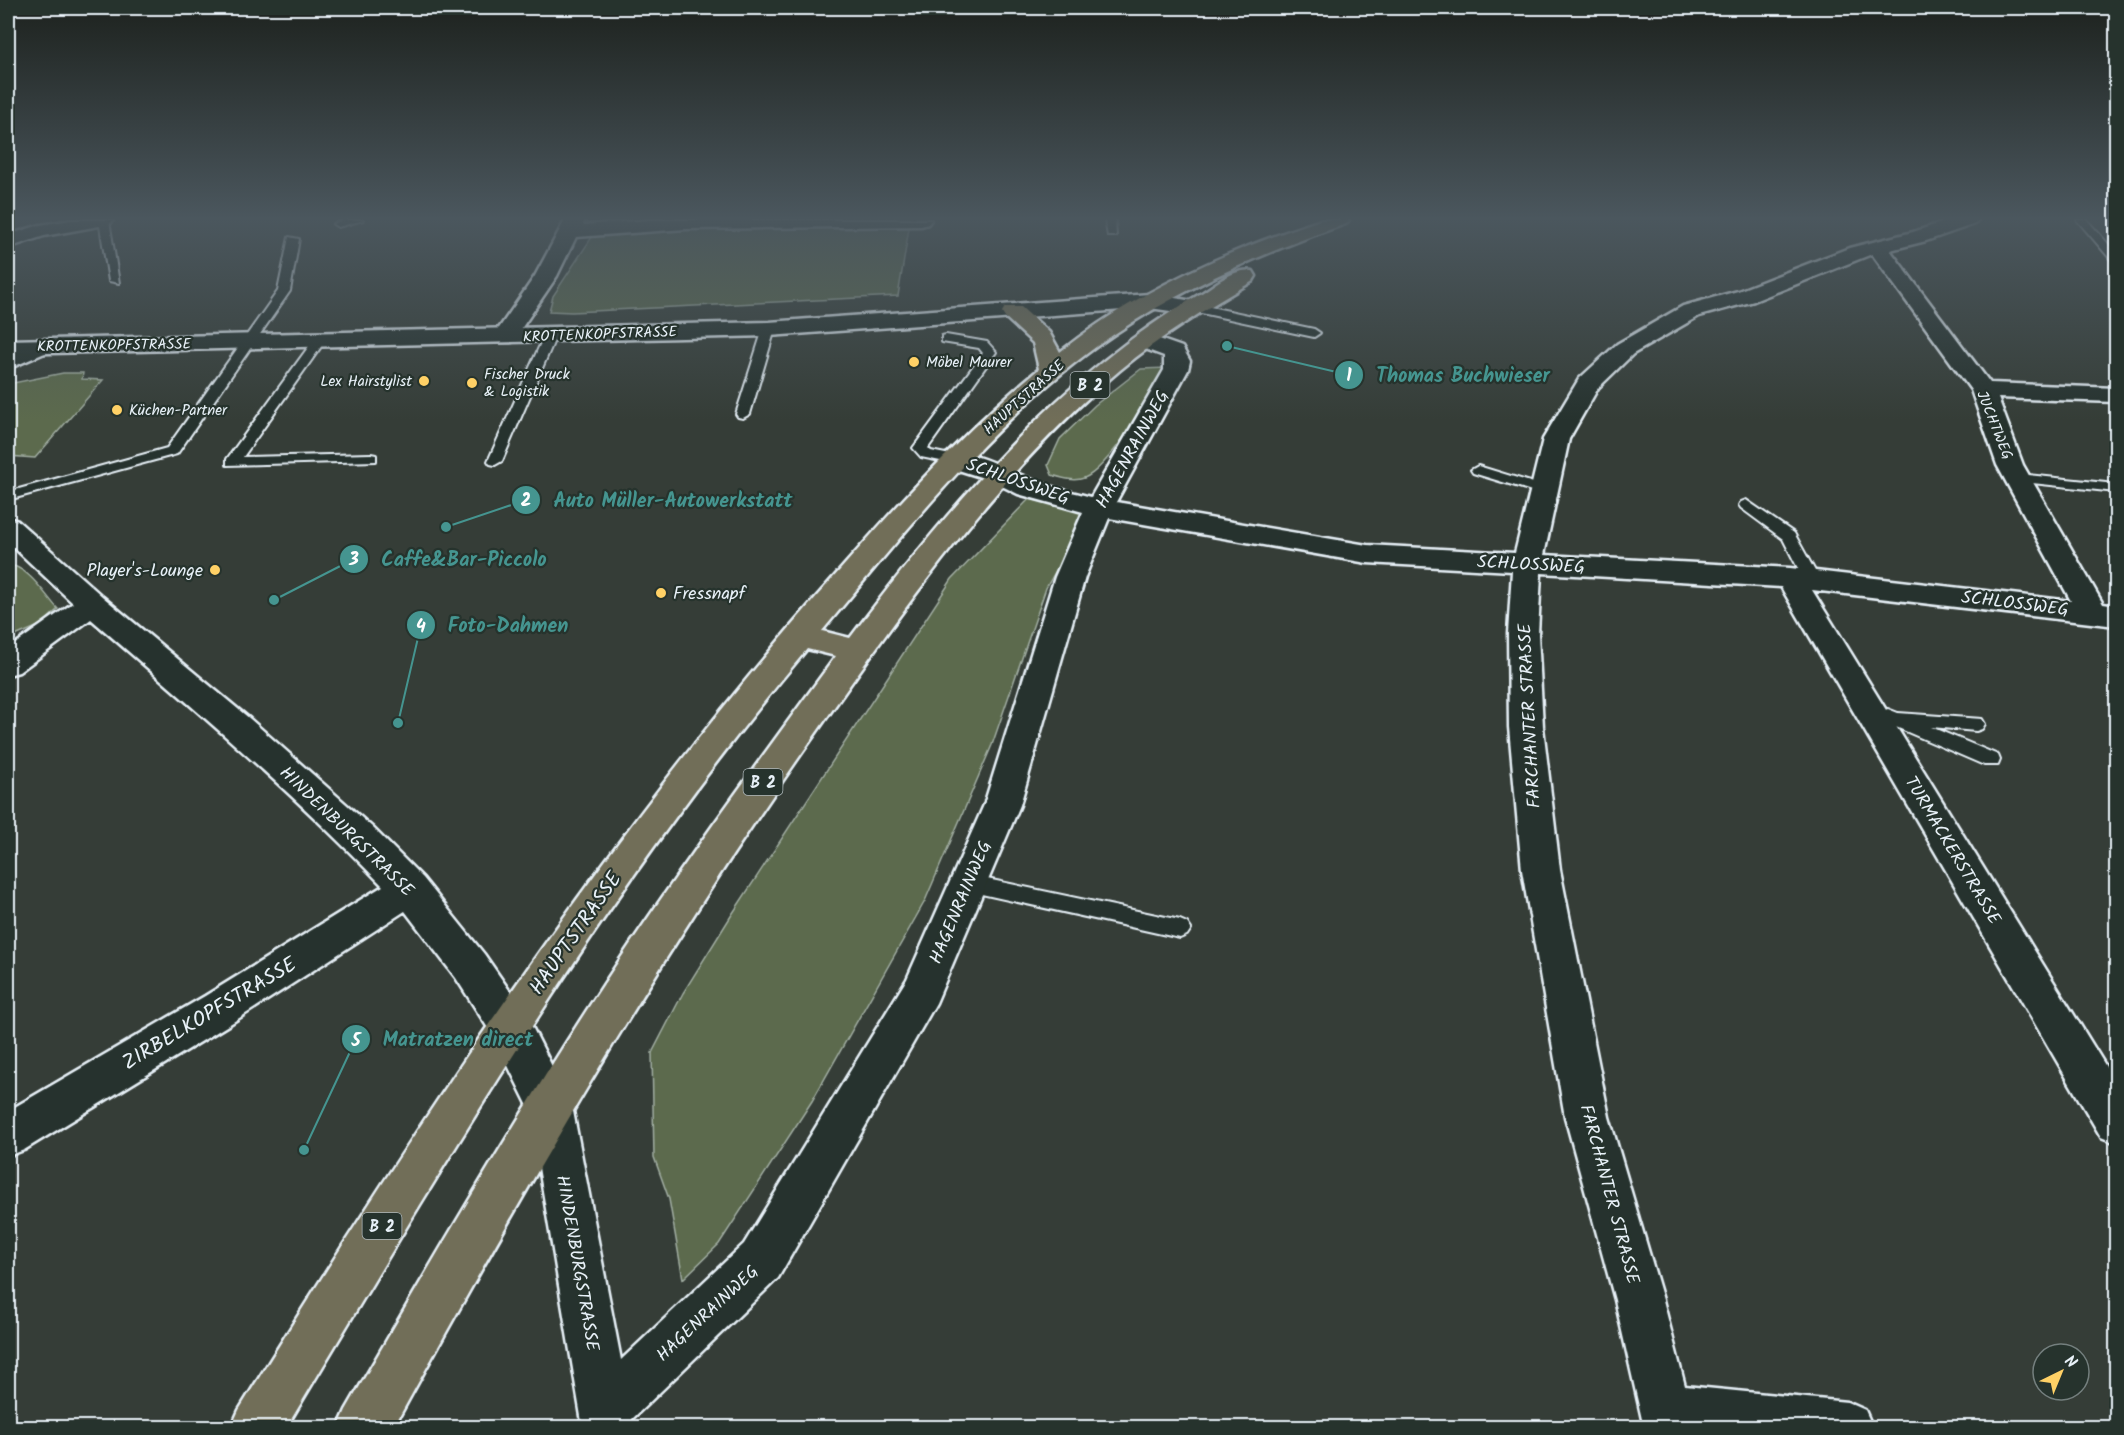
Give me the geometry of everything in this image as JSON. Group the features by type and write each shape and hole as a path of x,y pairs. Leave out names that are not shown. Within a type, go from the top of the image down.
{"main road":[{"name":"HAUPTSTRASSE","path":"257,1428 343,1287 510,1026 661,809 798,636 955,460 1051,371 1150,301 1178,287"},
{"name":"HAUPTSTRASSE","path":"364,1428 550,1106 705,863 856,650 999,474 1066,405 1144,341 1191,307 1227,287"},
{"path":"1013,312 1040,334 1049,346 1051,371"},
{"path":"798,636 856,650"}],"street":[{"path":"504,337 538,287"},
{"name":"FARCHANTER STRASSE","path":"1669,1419 1587,1117 1541,870 1526,727 1523,634 1527,564 1556,439 1587,384 1625,349 1691,311 1746,296 1769,287"},
{"name":"JUCHTWEG","path":"1907,287 1983,390 2010,465 2105,614"},
{"name":"KROTTENKOPFSTRASSE","path":"8,347 550,336 769,329 1150,301 1191,307"},
{"name":"HAGENRAINWEG","path":"607,1419 761,1261 922,990 1002,805 1070,578 1099,508 1176,370 1178,361 1174,352 1144,341"},
{"path":"8,362 39,347"},
{"path":"1983,390 2116,395"},
{"name":"SCHLOSSWEG","path":"955,460 999,474 1028,488 1099,508 1367,554 1802,580 2105,614"},
{"name":"HINDENBURGSTRASSE","path":"8,527 92,604 238,728 359,837 410,889 470,966 510,1026 550,1106 607,1419"},
{"name":"TURMACKERSTRASSE","path":"1802,580 2116,1122"},
{"path":"8,664 92,604"},
{"name":"ZIRBELKOPFSTRASSE","path":"8,1135 219,1009 410,889"},
{"path":"1669,1419 1847,1428"}],"lane":[{"path":"8,496 172,451 285,287"},
{"path":"1191,307 1314,333"},
{"path":"743,414 769,329"},
{"path":"495,460 550,336"},
{"path":"946,339 983,345 990,352 988,358 920,448 926,454 955,460"},
{"path":"319,341 232,462 371,458"},
{"path":"1478,470 1545,491"},
{"path":"2018,478 2116,488"},
{"path":"1746,505 1789,536 1802,580"},
{"path":"1879,716 1976,724"},
{"path":"1879,716 1991,760"},
{"path":"968,883 1180,929"}],"green space":[{"path":"559,287 899,287 898,296 572,312 549,311 553,296"},
{"path":"1167,368 1130,429 1105,461 1084,478 1076,480 1052,475 1048,465 1060,439 1095,405 1141,369"},
{"path":"63,373 83,373 82,379 103,380 35,458 8,456 8,384"},
{"path":"1029,499 1089,512 1046,588 992,745 925,901 812,1101 719,1244 683,1279 669,1199 654,1157 652,1053 683,993 731,916 952,579"},
{"path":"8,565 15,566 29,575 58,609 41,625 15,636 8,626"}],"place":[{"name":"Thomas Buchwieser","path":"1227,346"},
{"name":"Möbel Maurer","path":"914,362"},
{"name":"Lex Hairstylist","path":"424,381"},
{"name":"Fischer Druck & Logistik","path":"472,383"},
{"name":"Küchen-Partner","path":"117,410"},
{"name":"Auto Müller-Autowerkstatt","path":"446,527"},
{"name":"Player's-Lounge","path":"215,570"},
{"name":"Fressnapf","path":"661,593"},
{"name":"Caffe&Bar-Piccolo","path":"274,600"},
{"name":"Foto-Dahmen","path":"398,723"},
{"name":"Matratzen direct","path":"304,1150"}]}
